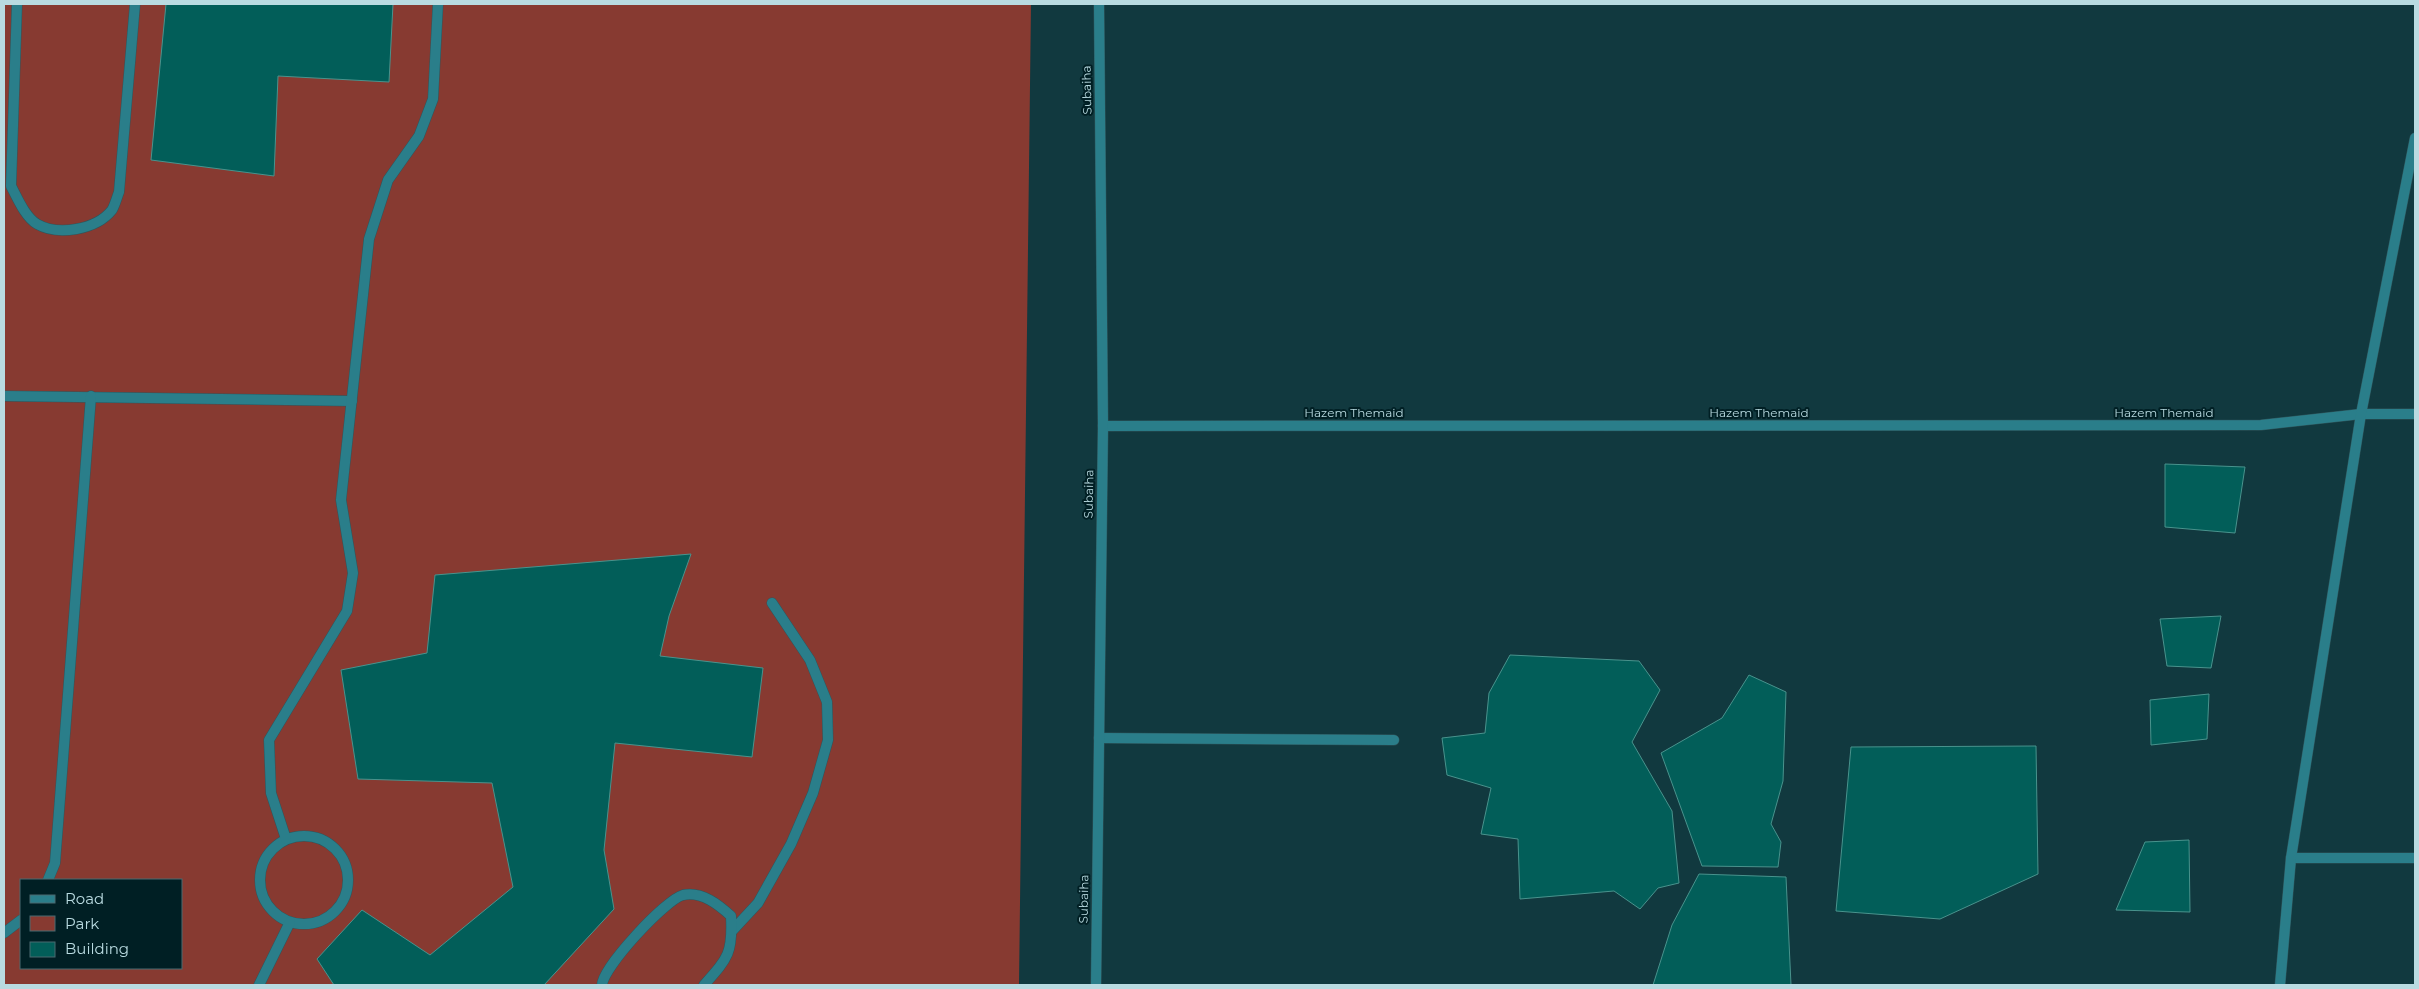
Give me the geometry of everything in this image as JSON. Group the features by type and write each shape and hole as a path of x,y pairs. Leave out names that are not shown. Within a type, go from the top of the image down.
{"street":[{"path":"17,4 10,186 22,207 35,223 56,230 81,228 100,219 112,210 120,192 135,4"},
{"path":"286,839 271,793 269,740 348,611 354,573 341,500 369,239 388,180 419,136 433,99 438,4"},
{"name":"Subaiha","path":"1096,985 1103,426 1099,4"},
{"path":"2280,985 2291,858 2361,414 2415,138"},
{"path":"4,396 352,401"},
{"path":"48,879 55,863 91,396"},
{"name":"Hazem Themaid","path":"1103,426 2261,425 2361,414 2415,414"},
{"path":"732,931 758,903 791,844 813,793 828,740 827,702 810,660 772,603"},
{"path":"1099,738 1394,740"},
{"path":"308,835 325,839 338,849 346,861 349,875 348,889 343,902 334,913 322,921 306,924 290,922 276,915 266,902 260,887 260,871 266,856 286,839 308,835"},
{"path":"2291,858 2415,858"},
{"path":"602,985 618,957 661,908 684,895 704,897 720,905 731,916 731,949 719,968 704,985"},
{"path":"4,933 20,921"},
{"path":"259,985 290,922"}],"green space":[{"path":"4,4 1031,4 1019,985 4,985"}],"building":[{"path":"166,4 393,4 389,82 278,76 274,176 151,160"},
{"path":"2165,464 2245,467 2235,533 2165,527"},
{"path":"691,554 669,616 660,656 763,668 752,757 615,743 604,850 614,909 544,985 334,985 317,959 362,910 430,955 513,887 492,783 358,779 341,670 427,653 435,575"},
{"path":"2221,616 2211,668 2167,666 2160,619"},
{"path":"1510,655 1639,661 1660,690 1632,742 1672,811 1679,883 1658,888 1640,909 1614,891 1520,899 1518,839 1481,834 1491,788 1447,775 1442,738 1485,733 1489,693"},
{"path":"1749,675 1786,692 1783,781 1771,824 1781,842 1778,867 1702,866 1661,753 1722,718"},
{"path":"2209,694 2207,739 2151,745 2150,700"},
{"path":"2036,746 2038,874 1940,919 1836,911 1851,747"},
{"path":"2189,840 2190,912 2116,910 2145,842"},
{"path":"1699,874 1786,877 1791,985 1653,985 1672,925"}]}
